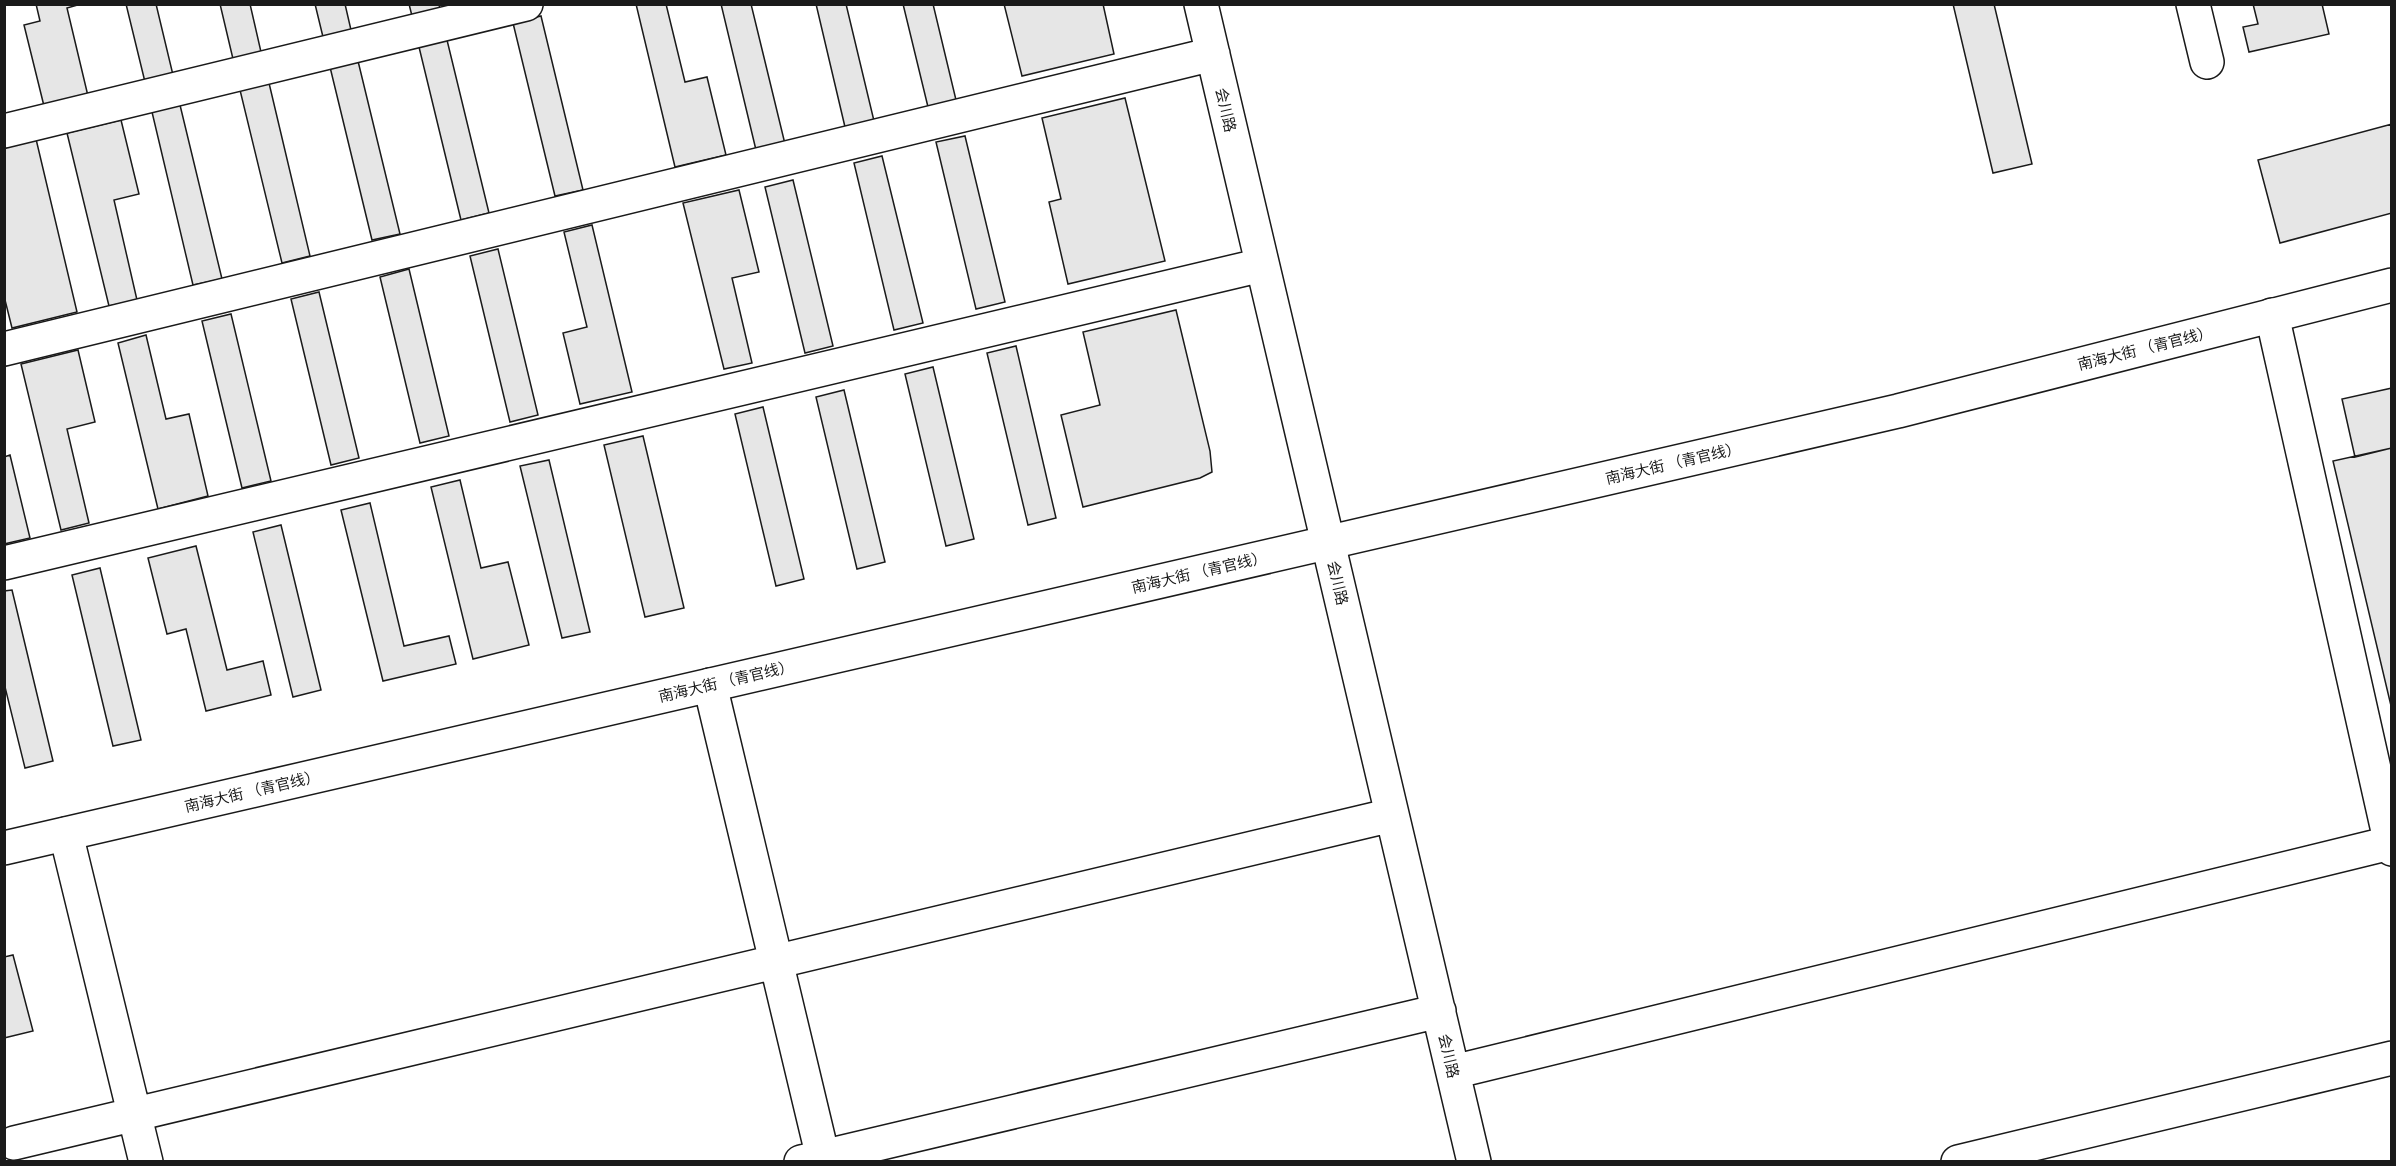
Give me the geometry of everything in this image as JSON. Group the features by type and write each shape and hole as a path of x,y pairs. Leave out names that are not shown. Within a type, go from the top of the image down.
{"main road":[{"path":"4,131 526,4"},
{"name":"会川路","path":"1201,4 1474,1161"},
{"path":"2193,4 2207,62"},
{"path":"4,349 1213,54"},
{"path":"4,562 1262,265"},
{"name":"南海大街 （青官线）","path":"4,848 1898,411 2391,285"},
{"path":"1453,1072 2391,846 2272,315"},
{"path":"710,685 776,961 816,1160 1439,1011"},
{"path":"14,1143 1392,814"},
{"path":"66,834 146,1161"},
{"path":"1958,1161 2391,1058"}],"building":[{"path":"36,4 81,4 67,8 88,96 44,106 24,25 40,21"},
{"path":"126,4 156,4 173,75 145,82"},
{"path":"220,4 250,4 261,52 233,59"},
{"path":"315,4 345,4 351,30 323,37"},
{"path":"409,4 439,4 440,9 412,16"},
{"path":"636,4 666,4 685,82 707,77 726,155 675,167"},
{"path":"721,4 751,4 785,144 756,150"},
{"path":"816,4 846,4 874,121 845,127"},
{"path":"903,4 933,4 956,100 928,107"},
{"path":"1004,4 1103,4 1114,54 1022,76"},
{"path":"1953,4 1994,4 2032,164 1993,173"},
{"path":"2253,4 2322,4 2329,34 2249,52 2243,27 2258,24"},
{"path":"541,16 583,190 555,196 513,23"},
{"path":"447,40 489,213 461,220 419,47"},
{"path":"358,61 400,234 372,240 330,67"},
{"path":"269,83 310,256 282,263 240,90"},
{"path":"1125,98 1165,261 1068,284 1049,202 1061,199 1042,118"},
{"path":"180,105 222,279 193,285 152,112"},
{"path":"121,120 139,194 114,200 137,300 109,306 67,133"},
{"path":"2392,124 2392,213 2280,243 2258,160"},
{"path":"965,136 1005,302 976,309 936,142"},
{"path":"36,139 77,312 12,328 4,296 4,147"},
{"path":"882,156 923,323 894,330 854,163"},
{"path":"793,180 833,346 805,353 765,187"},
{"path":"739,190 759,272 732,278 752,363 724,369 683,203"},
{"path":"592,225 632,392 580,404 563,333 587,327 564,232"},
{"path":"498,249 538,415 510,422 470,256"},
{"path":"409,269 449,436 420,443 380,277"},
{"path":"319,292 359,458 331,465 291,299"},
{"path":"1176,310 1210,451 1212,472 1200,478 1083,507 1061,415 1100,405 1083,332"},
{"path":"231,314 271,481 242,488 202,321"},
{"path":"146,335 166,419 189,414 208,496 158,509 118,343"},
{"path":"1016,346 1056,518 1028,525 987,353"},
{"path":"78,350 95,422 67,429 89,523 61,530 21,364"},
{"path":"933,367 974,539 946,546 905,374"},
{"path":"2392,388 2392,448 2355,457 2342,399"},
{"path":"844,390 885,562 857,569 816,397"},
{"path":"763,407 804,579 776,586 735,414"},
{"path":"643,436 684,608 645,617 604,445"},
{"path":"2392,448 2392,710 2333,461"},
{"path":"10,455 30,538 4,544 4,457"},
{"path":"549,460 590,632 562,638 520,466"},
{"path":"460,480 481,568 508,562 529,645 473,659 431,487"},
{"path":"370,503 404,646 449,636 456,664 383,681 341,510"},
{"path":"281,525 321,690 293,697 253,532"},
{"path":"196,546 227,670 263,661 271,695 206,711 186,629 167,634 148,558"},
{"path":"100,568 141,740 113,746 72,575"},
{"path":"12,590 53,761 25,768 4,683 4,591"},
{"path":"13,955 33,1031 4,1038 4,957"}]}
